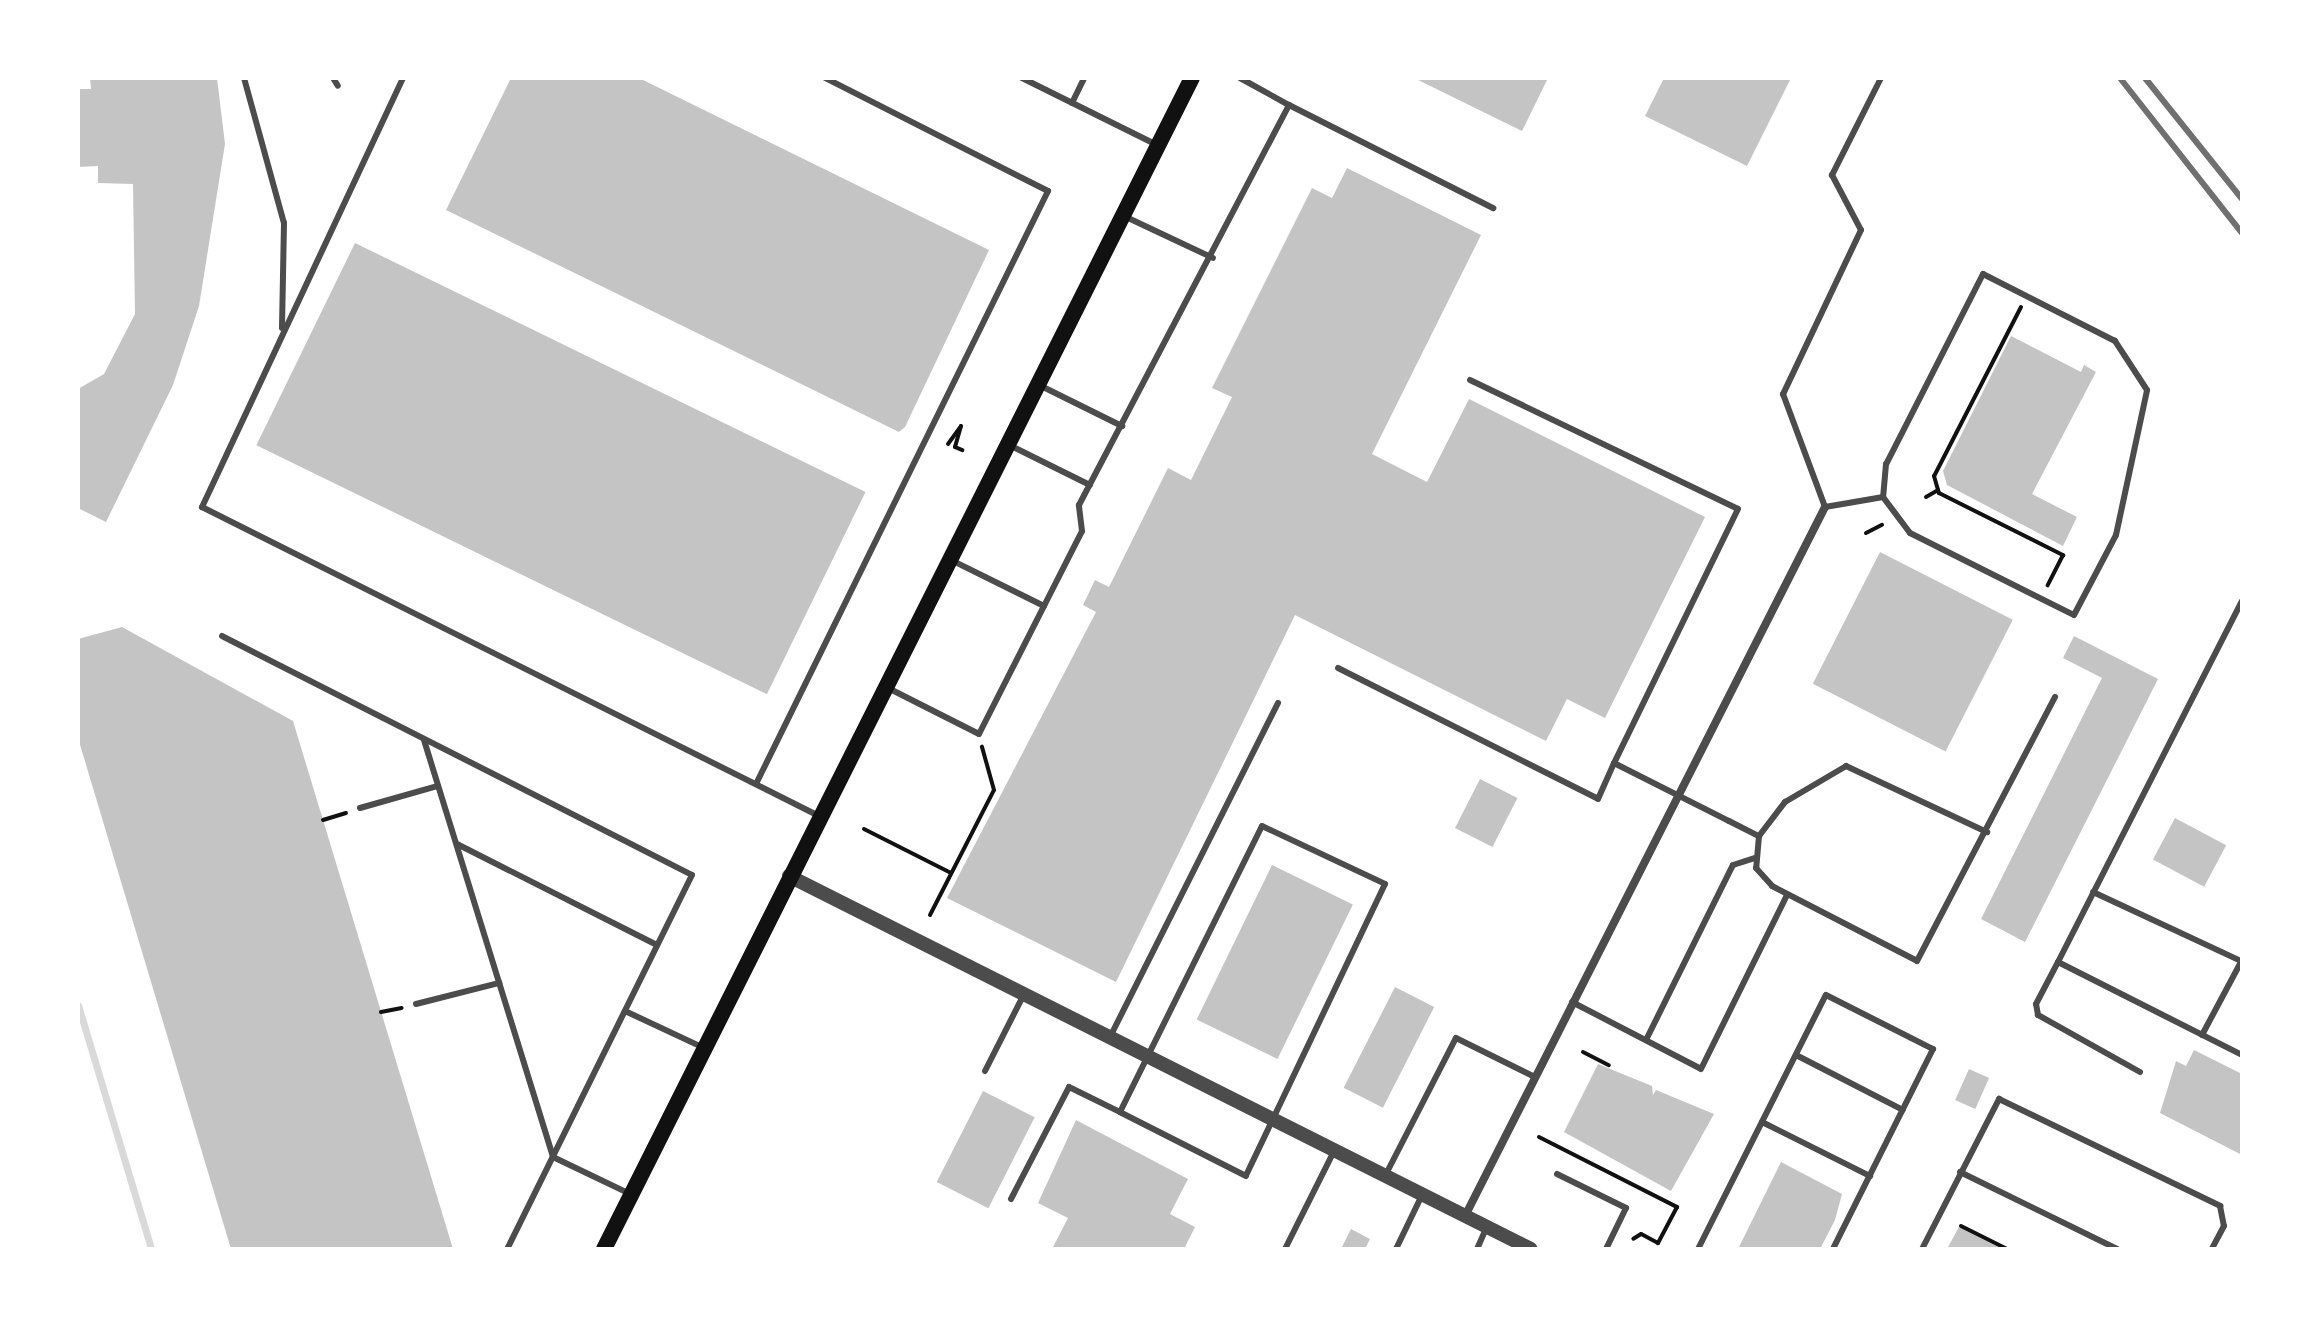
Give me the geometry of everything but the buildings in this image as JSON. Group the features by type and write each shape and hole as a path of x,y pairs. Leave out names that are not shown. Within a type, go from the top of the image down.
{"main road":[{"path":"604,1249 1192,78"}],"street":[{"path":"1465,1216 1825,507"},
{"path":"789,876 1531,1249"}],"lane":[{"path":"244,78 284,223 281,336"},
{"path":"333,78 338,86"},
{"path":"403,78 202,507 820,816"},
{"path":"756,784 1048,191 825,78"},
{"path":"1022,78 1158,145"},
{"path":"1072,103 1084,78"},
{"path":"1240,78 1493,208"},
{"path":"1881,78 1832,175 1861,230 1783,394 1825,507 1883,497"},
{"path":"885,686 979,734 1082,531 1079,505 1213,258 1289,105"},
{"path":"1123,215 1213,258"},
{"path":"1983,274 2027,296 2115,341 2147,390 2116,535 2074,615 1910,533 1883,497 1886,464 1983,274"},
{"path":"1338,668 1598,799 1738,509 1470,380"},
{"path":"1037,384 1122,426"},
{"path":"1007,444 1090,485"},
{"path":"949,559 1044,606"},
{"path":"2140,1072 2038,1015 2036,1004 2242,601"},
{"path":"222,636 692,875 507,1249"},
{"path":"1987,832 1846,766 1785,802 1759,836 1756,868 1787,895 1917,961 1987,832 2055,697"},
{"path":"1110,1037 1278,703"},
{"path":"424,740 553,1157 631,1195"},
{"path":"1614,763 1759,836"},
{"path":"360,808 438,786"},
{"path":"1011,1199 1069,1087 1246,1176 1385,884 1262,826 1120,1112"},
{"path":"456,843 657,945"},
{"path":"1646,1040 1733,865 1757,857"},
{"path":"2093,892 2242,960 2202,1035"},
{"path":"1572,1002 1701,1069 1787,895"},
{"path":"2058,962 2242,1055"},
{"path":"416,1004 499,983"},
{"path":"985,1071 1024,994"},
{"path":"1698,1249 1826,995 1933,1049 1833,1249"},
{"path":"625,1011 704,1048"},
{"path":"1385,1176 1456,1038 1535,1077"},
{"path":"1796,1055 1903,1110"},
{"path":"1922,1249 1993,1105 2009,1100 2220,1206 2224,1226 2212,1249"},
{"path":"1762,1122 1870,1176"},
{"path":"1285,1249 1334,1151"},
{"path":"1960,1172 2117,1249"},
{"path":"1557,1174 1626,1208 1606,1249"},
{"path":"1396,1249 1422,1195"},
{"path":"1477,1249 1487,1227"}],"path":[{"path":"2027,296 1934,476 1938,490 2063,555 2041,598"},
{"path":"948,444 961,426 955,447 962,450"},
{"path":"1926,497 1938,490"},
{"path":"1866,533 1882,525"},
{"path":"930,915 994,790 979,734"},
{"path":"323,820 360,808"},
{"path":"864,829 951,873"},
{"path":"381,1012 416,1004"},
{"path":"1583,1052 1609,1065"},
{"path":"1961,1226 2007,1249"}],"waterway":[{"path":"78,1005 151,1249"}],"railway":[{"path":"2120,78 2242,233"},
{"path":"2145,78 2242,199"}]}
